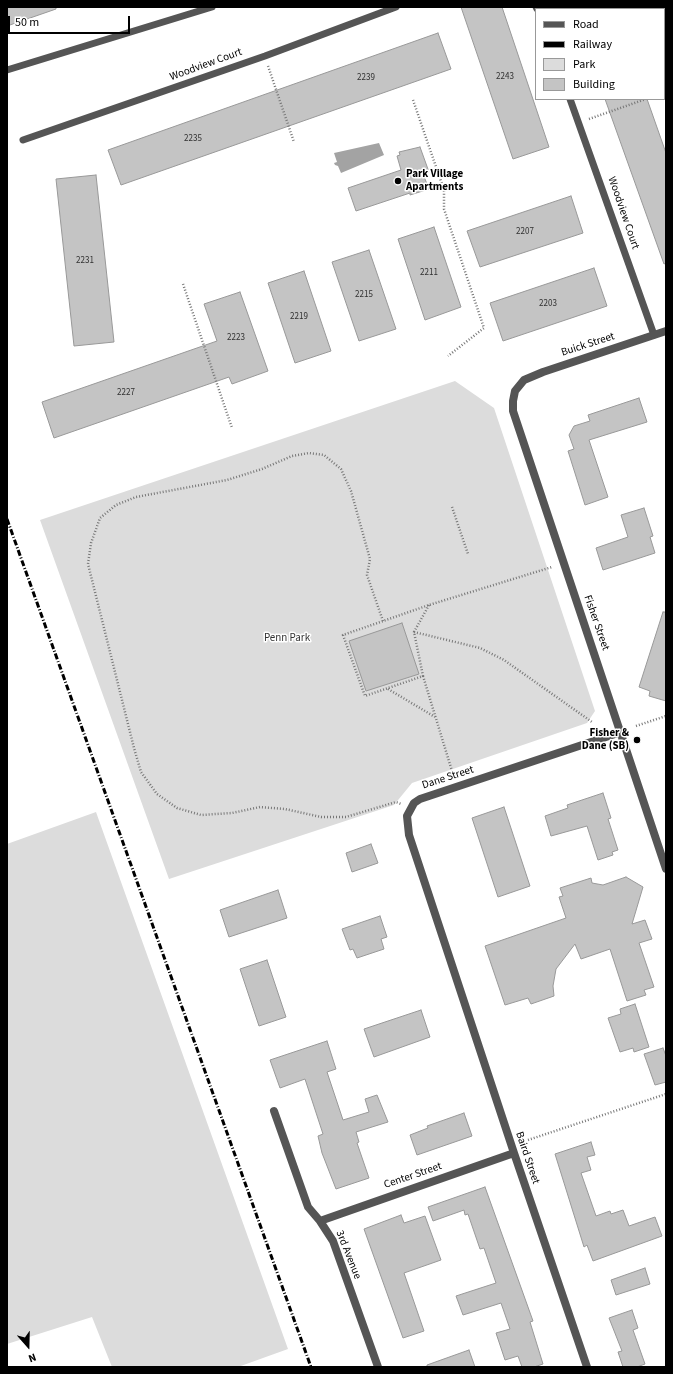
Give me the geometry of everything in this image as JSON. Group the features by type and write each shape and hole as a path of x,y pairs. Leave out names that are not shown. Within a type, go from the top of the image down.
{"street":[{"name":"Buick Street","path":"519,385 524,380 543,372 666,331"},
{"name":"Fisher Street","path":"519,385 512,401 513,411 666,869"},
{"name":"Dane Street","path":"449,956 409,835 407,816 414,803 420,799 621,732"},
{"name":"Baird Street","path":"449,956 587,1367"},
{"name":"3rd Avenue","path":"274,1111 304,1197 313,1214 320,1221 333,1241 378,1367"},
{"name":"Center Street","path":"320,1221 514,1153"}],"lane":[{"path":"7,70 212,7"},
{"name":"Woodview Court","path":"23,140 265,56 396,7"},
{"name":"Woodview Court","path":"570,100 654,335"}],"path":[{"path":"265,56 294,142"},
{"path":"414,100 444,190 444,209 484,328 448,356"},
{"path":"579,122 643,100"},
{"path":"183,284 232,428"},
{"path":"383,621 367,575 370,558 351,491 341,468 324,455 309,453 292,456 262,469 226,480 136,498 116,505 100,518 90,543 88,564 134,748 141,772 157,794 177,808 201,815 232,813 260,806 285,809 321,817 346,817 396,802"},
{"path":"452,507 468,554"},
{"path":"423,676 365,696 343,635 429,606 564,564"},
{"path":"429,606 414,632 423,676 452,771"},
{"path":"414,632 486,651 504,660 592,722"},
{"path":"388,689 436,717"},
{"path":"636,726 666,716"},
{"path":"528,1140 666,1094"}],"green space":[{"name":"Penn Park","path":"455,381 494,408 595,711 587,723 412,783 394,805 169,879 40,520"},
{"path":"96,812 288,1349 238,1367 112,1367 92,1317 7,1344 7,844"}],"shaded area":[{"path":"379,143 384,155 341,173 338,166 334,163 337,162 334,153"}],"building":[{"path":"7,7 56,7 56,9 7,26"},
{"path":"461,7 502,7 549,147 513,159"},
{"path":"438,33 451,69 121,185 108,150"},
{"path":"605,100 647,100 666,153 666,263 664,264"},
{"name":"Park Village Apartments","path":"420,147 429,172 423,174 429,189 410,195 410,193 356,211 348,188 401,170 397,156 400,155 399,152"},
{"path":"96,175 114,342 74,346 56,179"},
{"path":"571,196 583,233 480,267 467,231"},
{"path":"434,227 461,307 425,320 398,239"},
{"path":"369,250 396,329 359,341 332,262"},
{"path":"594,268 607,306 503,341 490,303"},
{"path":"304,271 331,351 295,363 268,283"},
{"path":"240,292 268,371 232,384 229,377 54,438 42,402 217,341 204,304"},
{"path":"639,398 647,422 589,440 608,497 585,505 568,451 574,449 569,435 574,426 590,421 588,415"},
{"path":"644,508 653,536 650,537 655,553 603,570 596,548 628,537 621,515"},
{"path":"663,612 666,612 666,701 649,696 650,691 639,687"},
{"path":"402,623 419,674 366,691 349,641"},
{"path":"603,793 611,818 608,819 618,850 612,852 613,855 598,860 587,826 551,836 545,816 568,808 567,805"},
{"path":"504,807 530,886 498,897 472,818"},
{"path":"371,844 378,863 352,872 346,853"},
{"path":"626,877 643,887 632,924 645,920 652,939 639,943 654,987 644,990 646,995 627,1001 610,949 581,959 575,944 556,969 553,986 554,996 531,1004 528,998 505,1005 485,946 566,918 559,897 563,896 560,888 591,878 592,883 603,885"},
{"path":"278,890 287,918 229,937 220,910"},
{"path":"380,916 387,937 381,939 384,949 357,958 353,949 350,950 342,929"},
{"path":"267,960 286,1017 259,1026 240,969"},
{"path":"635,1004 649,1047 634,1052 633,1048 620,1052 608,1018 621,1014 620,1009"},
{"path":"421,1010 430,1037 374,1057 364,1029"},
{"path":"327,1041 336,1069 327,1072 343,1120 369,1112 365,1099 377,1095 388,1122 356,1132 359,1142 357,1143 369,1178 336,1189 322,1153 318,1136 323,1134 305,1079 280,1088 270,1060"},
{"path":"663,1048 666,1056 666,1082 655,1085 644,1054"},
{"path":"464,1113 472,1136 417,1155 410,1135 428,1128 427,1126"},
{"path":"591,1142 595,1155 587,1157 591,1170 581,1173 596,1216 610,1211 611,1214 623,1210 629,1226 655,1217 662,1236 593,1261 587,1245 584,1247 555,1154"},
{"path":"485,1187 533,1321 530,1322 543,1364 534,1367 522,1367 518,1356 505,1360 496,1333 510,1329 501,1303 463,1315 456,1296 496,1283 484,1248 480,1249 468,1214 465,1215 464,1210 433,1221 428,1207"},
{"path":"401,1215 404,1223 425,1216 441,1260 404,1273 424,1331 403,1338 364,1229"},
{"path":"645,1268 650,1284 616,1295 611,1280"},
{"path":"632,1310 638,1328 633,1330 645,1364 637,1367 623,1367 618,1352 622,1351 609,1318"},
{"path":"469,1350 475,1367 427,1367 427,1365"}],"railway":[{"path":"7,519 311,1367"}],"place":[{"name":"Park Village Apartments","path":"398,181"},
{"name":"Fisher & Dane (SB)","path":"637,740"}]}
